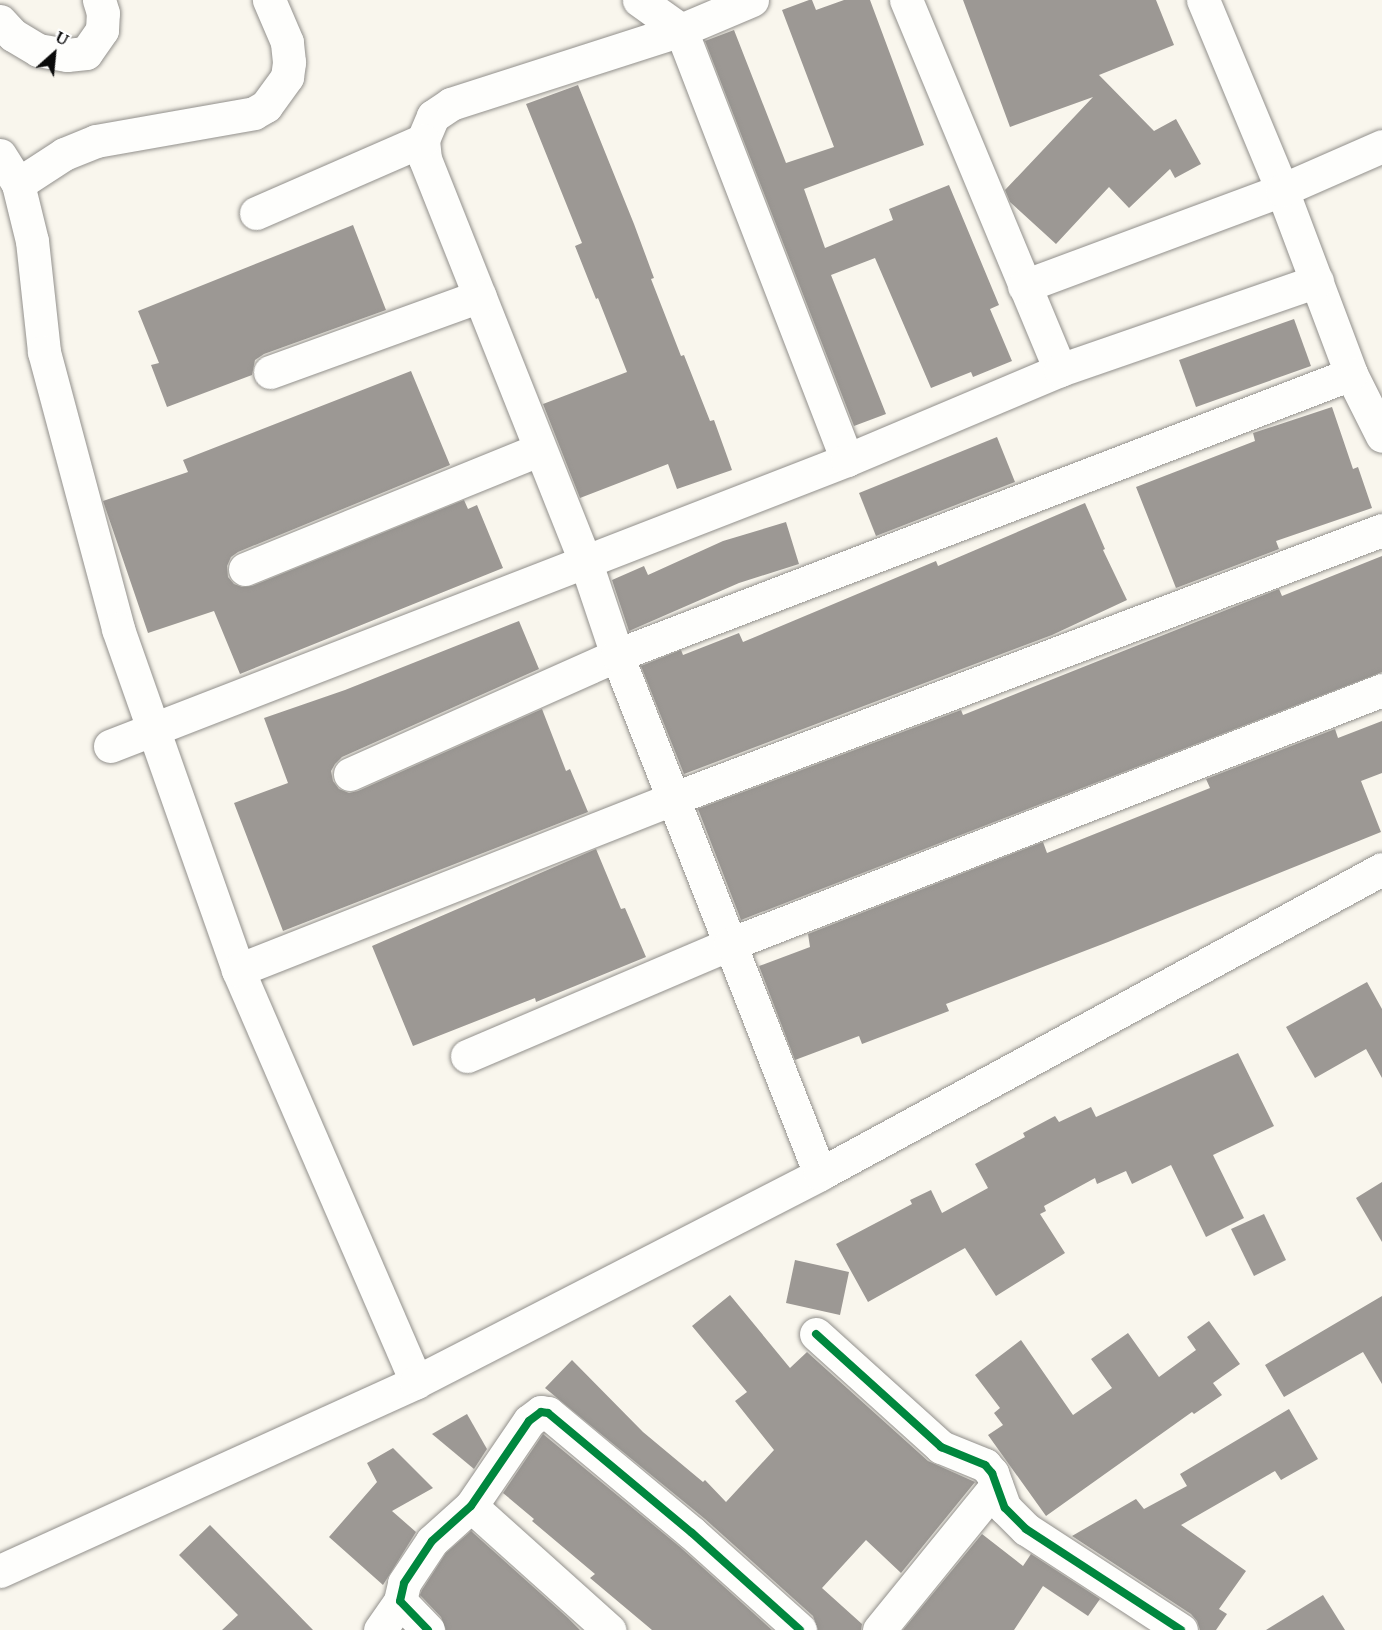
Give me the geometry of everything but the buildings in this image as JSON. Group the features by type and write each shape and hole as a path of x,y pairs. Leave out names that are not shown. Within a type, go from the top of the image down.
{"street":[{"path":"0,21 14,35 38,50 67,55 86,54 102,30 103,13 99,0"},
{"path":"18,184 57,158 96,141 254,113 267,106 287,77 289,62 287,42 269,0"},
{"path":"639,0 681,30 847,460"},
{"path":"752,0 681,30 451,104 433,116 423,140 425,159 586,563 617,655 672,799 820,1174"},
{"path":"906,0 1060,370"},
{"path":"1203,0 1282,189 1351,374 1382,436"},
{"path":"256,213 423,140"},
{"path":"1024,286 1282,189 1382,146"},
{"path":"0,155 18,184 32,241 44,352 118,629 238,970 416,1382"},
{"path":"110,746 847,460 1060,370 1317,281"},
{"path":"270,372 480,296"},
{"path":"350,774 617,655 1351,374"},
{"path":"245,568 540,449"},
{"path":"238,970 672,799 1382,530"},
{"path":"467,1056 730,944 1382,690"},
{"path":"0,1570 416,1382 820,1174 1382,869"},
{"path":"816,1334 941,1447 985,1465 992,1473 1005,1508 1026,1529 1181,1630"},
{"path":"380,1630 400,1601 404,1583 432,1540 471,1506 529,1421 541,1412 548,1413 683,1526 800,1630"},
{"path":"879,1630 996,1486"},
{"path":"471,1506 609,1630"},
{"path":"400,1601 428,1630"}],"cycle path":[{"path":"816,1334 941,1447 985,1465 992,1473 1005,1508 1026,1529 1181,1630"},
{"path":"428,1630 400,1601 404,1583 432,1541 471,1506 529,1421 541,1412 548,1413 692,1533 800,1630"}]}
